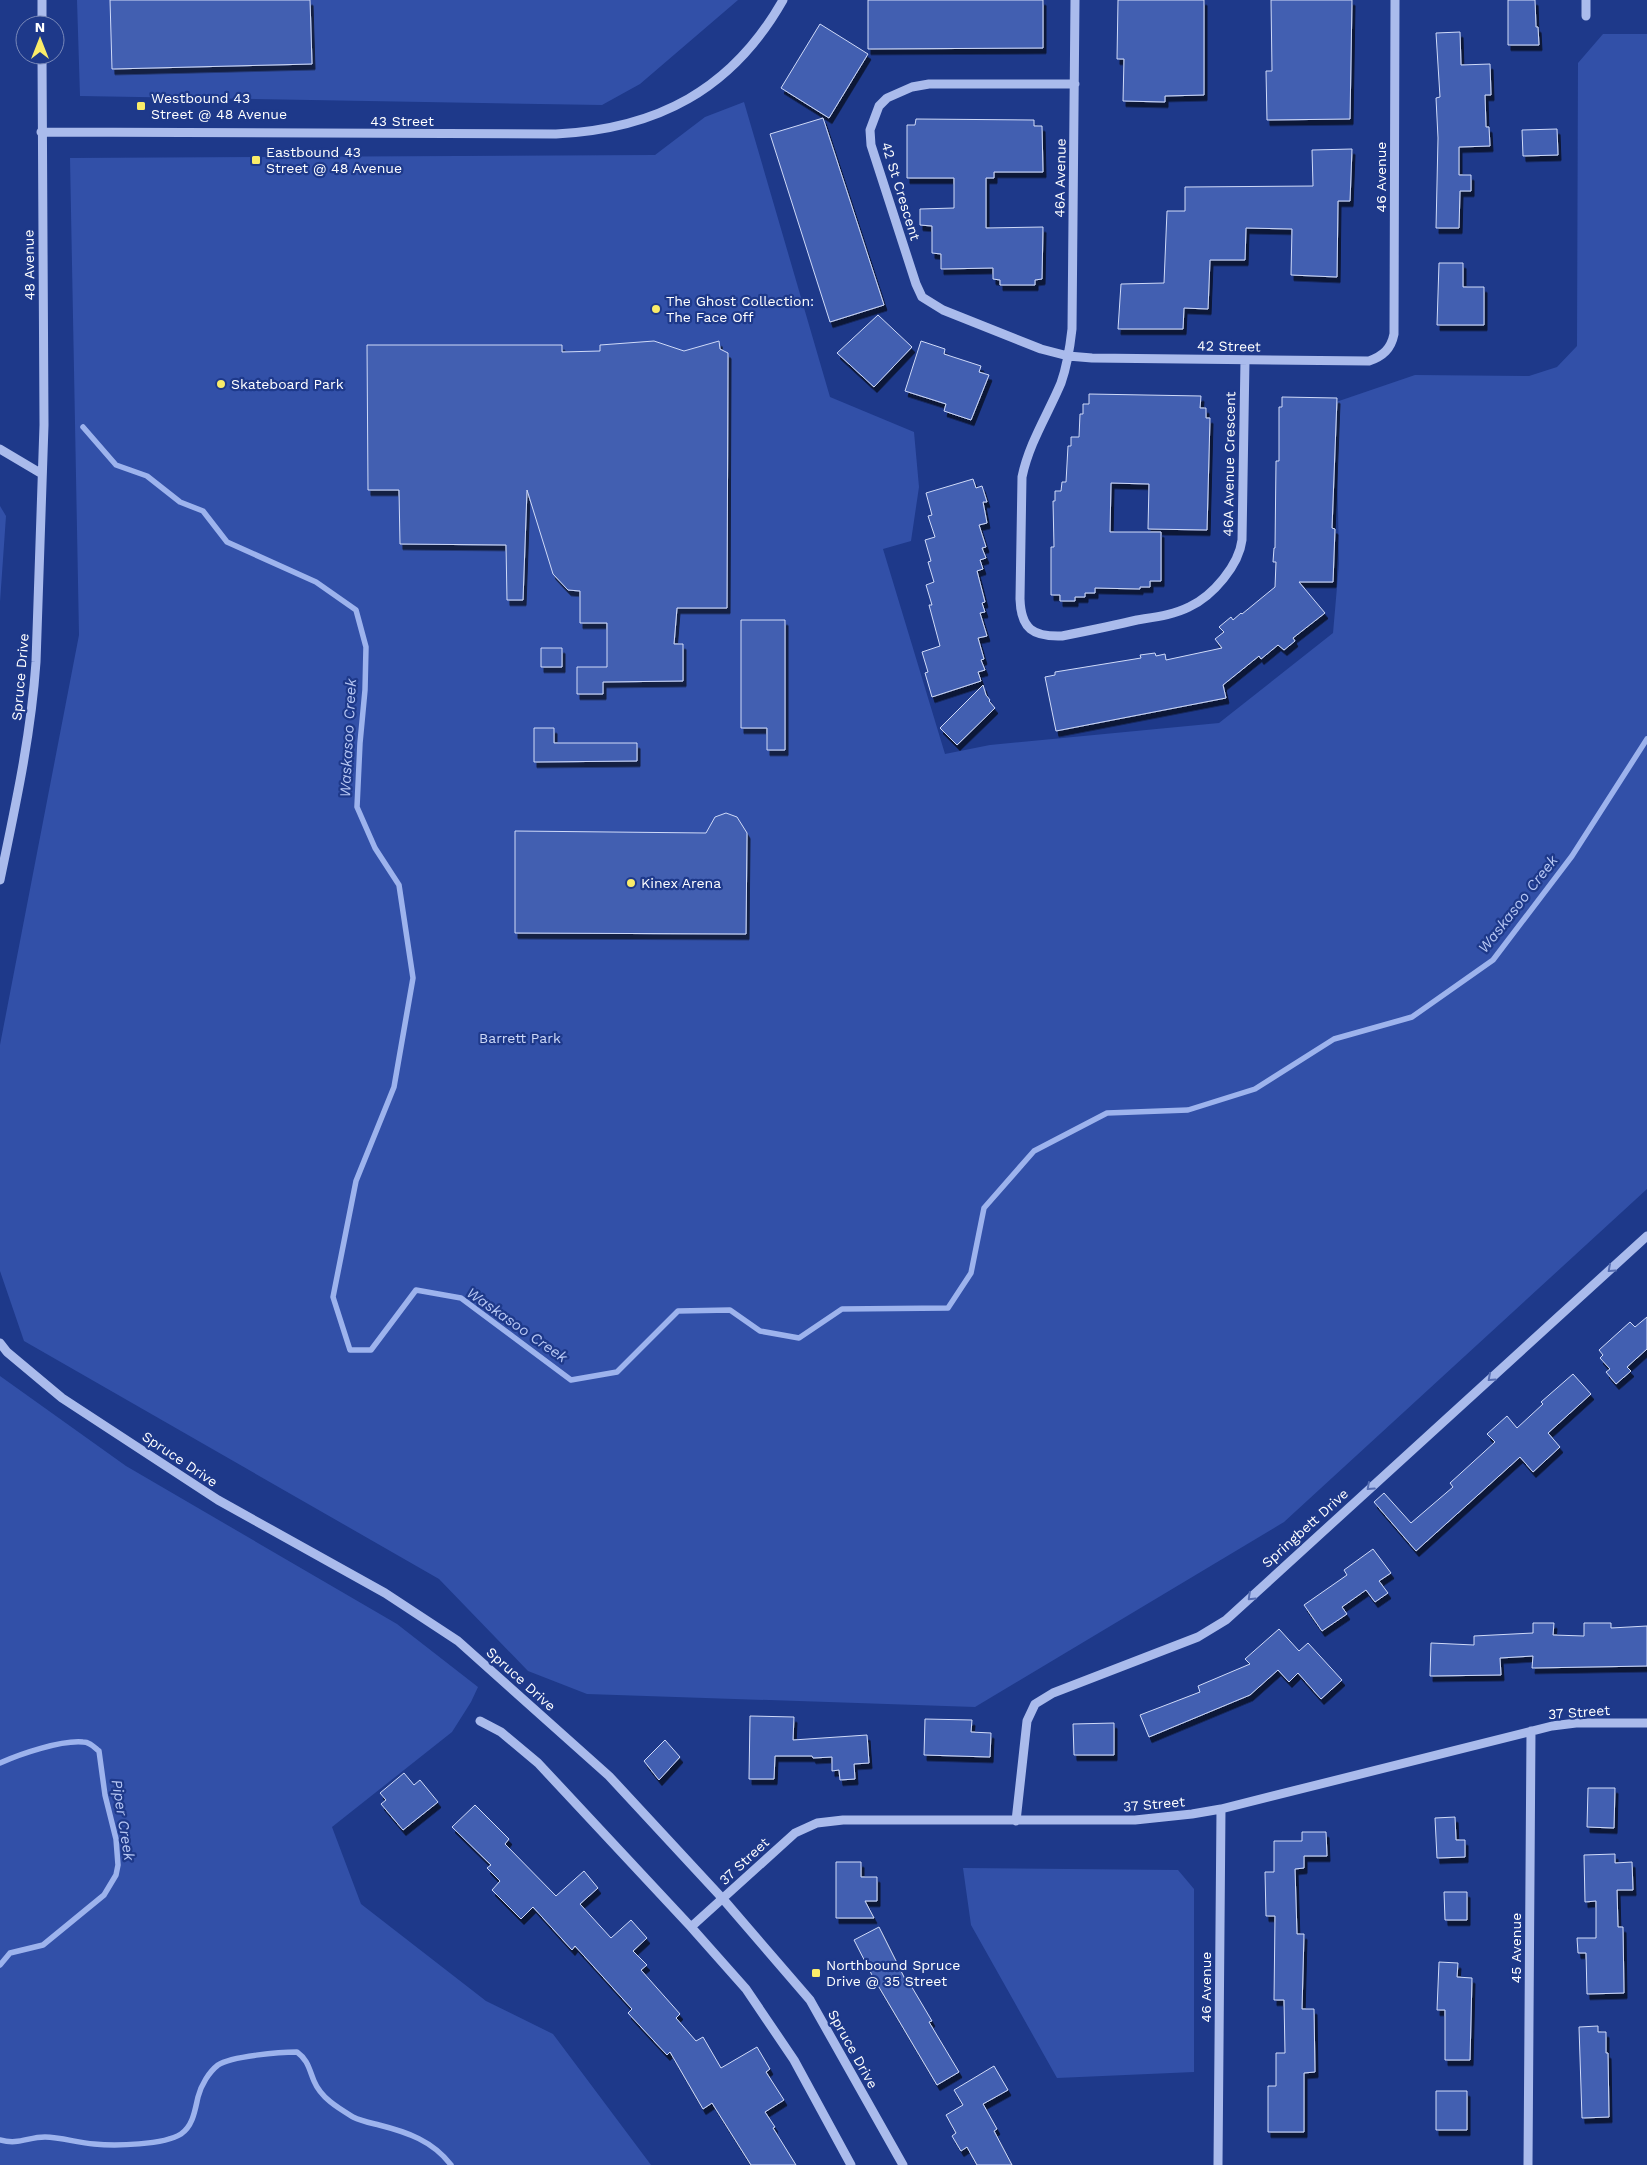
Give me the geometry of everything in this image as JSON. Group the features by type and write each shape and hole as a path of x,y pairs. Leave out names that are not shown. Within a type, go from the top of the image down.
{"street":[{"path":"42,0 42,15"},
{"name":"43 Street","path":"42,132 328,135 587,133 614,128 674,108 709,86 742,56 771,20 783,0"},
{"name":"46A Avenue","path":"1068,356 1072,329 1075,0"},
{"name":"46 Avenue","path":"1386,351 1393,341 1394,325 1395,0"},
{"path":"1586,0 1586,16"},
{"name":"48 Avenue","path":"42,65 44,378 42,474"},
{"name":"42 St Crescent","path":"1068,356 1041,349 943,310 922,297 916,284 871,145 870,130 879,106 887,98 912,87 929,84 1075,84"},
{"name":"42 Street","path":"1068,356 1092,358 1368,361 1386,351"},
{"name":"46A Avenue Crescent","path":"1068,356 1061,381 1026,459 1021,494 1020,614 1026,626 1035,632 1048,636 1062,636 1172,614 1191,606 1207,595 1234,564 1240,552 1242,540 1245,360"},
{"path":"0,450 42,474"},
{"name":"Spruce Drive","path":"0,880 23,772 33,701 38,619 42,474"},
{"name":"Springbett Drive","path":"1016,1821 1027,1721 1035,1704 1053,1693 1198,1637 1226,1620 1647,1236"},
{"name":"Spruce Drive","path":"0,1343 7,1352 62,1398 218,1500 385,1593 458,1641 609,1776 723,1899 810,2000 903,2165"},
{"path":"480,1721 501,1732 538,1763 692,1927 746,1989 776,2031 803,2075 851,2165"},
{"name":"37 Street","path":"692,1927 795,1833 817,1823 843,1820 1135,1820 1183,1816 1221,1809 1531,1731 1568,1724 1647,1723"},
{"name":"45 Avenue","path":"1528,2165 1531,1731"},
{"name":"46 Avenue","path":"1218,2165 1221,1809"}],"green space":[{"path":"77,0 738,0 640,84 602,105 80,96"},
{"name":"Barrett Park","path":"1603,34 1647,34 1647,1189 1284,1522 975,1707 587,1694 528,1671 439,1579 24,1341 0,1271 0,1045 79,635 70,158 655,155 705,117 744,102 830,397 914,432 919,487 911,541 883,549 945,754 990,745 1219,723 1333,633 1339,564 1336,402 1415,375 1529,376 1557,367 1577,346 1578,63"},
{"path":"0,506 6,516 0,602"},
{"path":"0,1376 126,1466 397,1624 478,1687 452,1732 332,1827 361,1904 486,2001 553,2034 651,2165 0,2165"},
{"path":"963,1868 1178,1870 1194,1889 1194,2072 1057,2078 971,1925"}],"building":[{"path":"110,0 310,0 312,64 112,69"},
{"path":"868,0 1043,0 1043,48 868,49"},
{"path":"1118,0 1204,0 1204,95 1165,96 1165,102 1123,101 1124,59 1117,59"},
{"path":"1271,0 1352,0 1350,119 1267,120 1266,71 1272,71"},
{"path":"1508,0 1535,0 1539,45 1508,45"},
{"path":"820,24 868,54 829,118 781,88"},
{"path":"1460,32 1461,65 1490,64 1491,95 1485,95 1486,127 1489,127 1490,146 1459,147 1459,175 1471,175 1471,191 1460,191 1459,228 1436,228 1438,138 1436,98 1440,97 1436,33"},
{"path":"823,118 884,305 830,322 770,134"},
{"path":"916,119 1034,120 1034,126 1042,126 1043,172 994,172 994,178 986,178 986,228 1043,227 1042,279 1035,280 1035,285 1000,285 1000,280 993,279 993,268 941,269 941,254 932,253 932,226 920,225 920,209 954,208 954,178 907,178 907,125 915,125"},
{"path":"1557,129 1558,155 1523,156 1522,130"},
{"path":"1352,149 1350,201 1338,201 1337,277 1291,275 1292,229 1246,228 1245,260 1210,260 1208,309 1184,308 1183,329 1118,329 1121,284 1164,283 1167,211 1185,211 1185,187 1313,186 1312,150"},
{"path":"1439,263 1463,263 1463,287 1484,287 1484,325 1437,325"},
{"path":"878,315 912,347 874,387 837,353"},
{"path":"654,341 684,351 719,341 720,349 728,353 727,608 677,608 674,644 683,644 683,681 603,682 603,694 577,694 577,667 607,667 607,623 580,623 580,591 568,590 553,574 527,490 523,600 507,600 506,545 400,544 399,490 368,490 367,345 562,345 562,352 600,351 600,345"},
{"path":"921,341 945,349 944,354 981,366 979,372 989,375 971,420 944,411 946,404 905,391"},
{"path":"1089,394 1201,396 1200,408 1206,408 1206,418 1210,418 1207,530 1148,529 1149,484 1111,483 1110,532 1161,532 1161,581 1150,581 1150,587 1140,587 1140,589 1095,588 1095,593 1085,593 1085,597 1075,597 1075,601 1060,601 1060,595 1051,595 1051,547 1054,547 1053,501 1055,501 1055,491 1061,491 1062,482 1066,482 1068,446 1071,446 1071,437 1079,437 1080,414 1083,414 1083,404 1089,404"},
{"path":"1282,397 1337,398 1332,528 1335,529 1333,582 1299,582 1325,613 1293,638 1295,641 1284,650 1278,645 1261,659 1259,656 1223,685 1226,698 1056,731 1045,677 1055,675 1055,672 1141,658 1140,655 1155,653 1156,656 1165,654 1166,660 1222,648 1215,639 1224,632 1219,627 1231,617 1233,620 1242,614 1275,587 1276,562 1273,562 1275,548 1276,461 1279,461 1279,407 1282,407"},
{"path":"973,479 976,488 982,486 987,502 983,502 987,523 979,525 986,547 982,548 986,558 980,560 983,569 977,571 985,602 982,603 985,612 980,613 987,636 978,638 984,659 981,660 985,670 978,672 981,681 932,697 925,673 928,672 922,652 940,646 929,605 932,605 926,585 934,582 928,562 931,561 925,540 935,537 928,516 932,515 926,493"},
{"path":"741,620 785,620 785,750 767,750 767,728 741,728"},
{"path":"541,648 562,648 562,667 541,667"},
{"path":"983,685 989,701 995,708 957,745 940,728"},
{"path":"534,728 554,728 554,743 637,743 637,761 534,762"},
{"name":"Kinex Arena","path":"726,813 737,817 747,833 746,934 515,933 515,831 706,833 715,817"},
{"path":"1647,1317 1647,1349 1627,1367 1631,1371 1616,1384 1606,1372 1610,1369 1600,1358 1603,1355 1599,1350 1630,1322 1635,1327"},
{"path":"1573,1374 1591,1394 1548,1433 1560,1447 1533,1472 1520,1457 1416,1551 1374,1502 1384,1493 1411,1523 1453,1487 1450,1483 1495,1442 1487,1434 1507,1416 1517,1428 1543,1404 1541,1402"},
{"path":"1373,1549 1391,1573 1379,1581 1388,1593 1375,1602 1366,1590 1342,1607 1347,1614 1322,1631 1304,1605 1347,1575 1344,1570"},
{"path":"1533,1623 1554,1623 1553,1635 1584,1636 1584,1623 1611,1623 1611,1628 1647,1626 1647,1666 1532,1668 1533,1656 1500,1658 1501,1675 1430,1676 1431,1643 1474,1645 1474,1636 1533,1633"},
{"path":"1279,1629 1299,1651 1308,1643 1342,1680 1321,1699 1298,1673 1289,1682 1278,1670 1250,1695 1149,1737 1140,1715 1200,1692 1198,1686 1250,1664 1245,1659"},
{"path":"750,1716 794,1717 793,1740 867,1735 869,1763 854,1764 855,1779 840,1780 839,1770 832,1771 832,1757 775,1756 774,1779 749,1779"},
{"path":"925,1719 972,1720 971,1732 991,1733 990,1757 924,1755"},
{"path":"1114,1723 1114,1755 1074,1755 1073,1724"},
{"path":"665,1740 680,1757 659,1780 644,1761"},
{"path":"404,1773 414,1785 420,1780 438,1802 403,1830 381,1804 386,1800 380,1793"},
{"path":"1588,1788 1615,1788 1614,1828 1587,1827"},
{"path":"475,1805 509,1839 505,1844 556,1896 584,1871 598,1888 580,1904 611,1938 631,1920 647,1938 633,1951 647,1965 641,1970 680,2014 676,2018 696,2041 703,2037 721,2068 757,2047 770,2069 766,2072 784,2100 765,2112 796,2165 751,2165 712,2103 703,2109 670,2052 667,2055 628,2013 632,2009 575,1946 572,1950 533,1907 521,1919 492,1890 500,1881 487,1868 491,1865 452,1827"},
{"path":"1455,1817 1456,1840 1465,1840 1465,1857 1437,1858 1435,1818"},
{"path":"1302,1832 1326,1832 1327,1856 1304,1856 1304,1868 1295,1869 1297,1934 1304,1934 1302,2009 1314,2009 1315,2072 1304,2073 1304,2132 1268,2132 1268,2086 1276,2086 1276,2053 1285,2053 1284,2000 1274,2000 1275,1916 1266,1916 1265,1872 1274,1872 1274,1841 1302,1841"},
{"path":"1615,1854 1615,1863 1632,1862 1633,1890 1617,1890 1618,1927 1623,1927 1624,1993 1587,1994 1586,1953 1578,1953 1577,1938 1596,1938 1596,1901 1585,1902 1584,1855"},
{"path":"836,1862 861,1862 861,1877 877,1877 877,1901 865,1901 874,1918 836,1918"},
{"path":"1444,1892 1467,1892 1467,1920 1445,1920"},
{"path":"879,1927 908,1985 910,1984 932,2021 929,2022 959,2072 937,2085 873,1977 854,1940"},
{"path":"1439,1962 1458,1963 1457,1977 1472,1978 1470,2060 1445,2060 1445,2010 1437,2010"},
{"path":"1598,2026 1598,2032 1606,2032 1609,2117 1582,2118 1579,2027"},
{"path":"994,2066 1008,2090 983,2104 997,2129 994,2131 1012,2165 977,2165 967,2147 961,2151 952,2136 956,2133 946,2115 963,2105 954,2090"},
{"path":"1436,2091 1467,2091 1467,2130 1436,2130"}],"waterway":[{"name":"Waskasoo Creek","path":"83,427 116,465 147,476 180,502 203,511 227,542 316,582 356,610 366,647 357,807 375,848 399,885 413,978 394,1087 356,1181 333,1297 350,1350 371,1350 416,1290 461,1298 571,1380 617,1372 678,1311 730,1310 760,1331 799,1338 842,1309 948,1308 971,1273 984,1208 1034,1151 1107,1113 1188,1110 1255,1089 1334,1039 1412,1017 1493,960 1572,856 1647,739"},
{"name":"Piper Creek","path":"0,1763 29,1752 64,1743 85,1742 99,1751 105,1795 116,1839 118,1865 116,1875 104,1895 43,1945 10,1953 0,1965"},
{"name":"Piper Creek","path":"0,2140 13,2142 45,2137 114,2145 152,2143 173,2138 181,2134 188,2127 193,2117 203,2083 218,2065 244,2057 297,2052 306,2062 321,2093 336,2106 347,2114 366,2122 400,2131 419,2139 436,2150 451,2165"}],"place":[{"name":"Westbound 43 Street @ 48 Avenue","path":"141,106"},
{"name":"Eastbound 43 Street @ 48 Avenue","path":"256,160"},
{"name":"The Ghost Collection: The Face Off","path":"656,309"},
{"name":"Skateboard Park","path":"221,384"},
{"name":"Kinex Arena","path":"631,883"},
{"name":"Northbound Spruce Drive @ 35 Street","path":"816,1973"}]}
